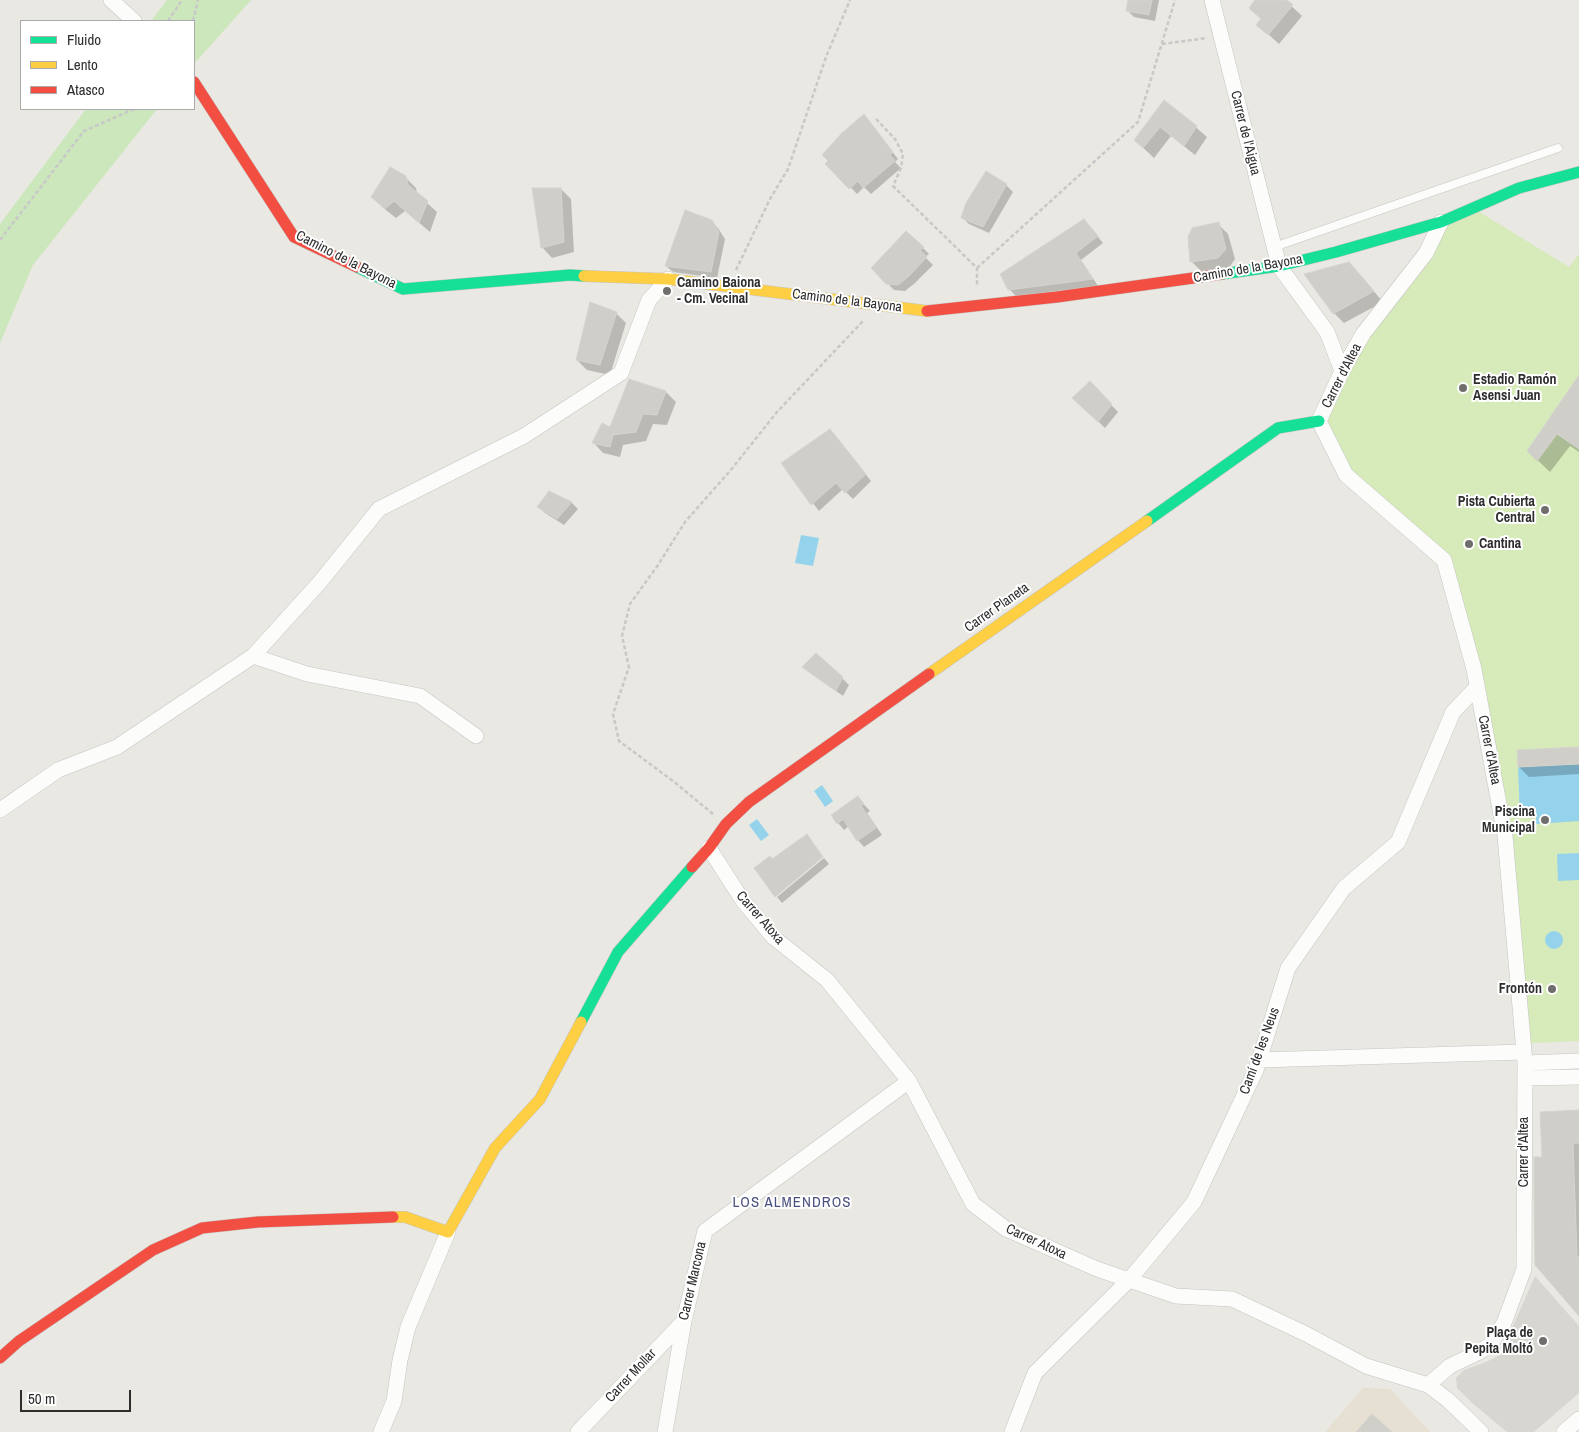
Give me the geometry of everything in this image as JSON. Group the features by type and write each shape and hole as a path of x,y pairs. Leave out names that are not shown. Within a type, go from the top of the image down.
{"street":[{"path":"111,0 133,20"},
{"name":"Carrer de l'Aigua","path":"1212,0 1279,266"},
{"name":"Camino de la Bayona","path":"195,84 294,237 403,289 570,275 668,279 925,311 1057,298 1279,266 1441,222 1520,188 1579,172"},
{"name":"Carrer d'Altea","path":"1428,1385 1450,1366 1490,1345 1504,1323 1524,1269 1525,1064 1505,836 1474,669 1444,560 1346,475 1320,420 1342,371 1363,334 1426,253 1441,222"},
{"path":"1279,266 1327,332 1342,371"},
{"path":"0,810 58,770 117,747 253,656 320,582 379,509 524,436 621,373 649,300 668,279"},
{"name":"Carrer Planeta","path":"448,1232 495,1148 540,1099 618,952 709,848 726,824 749,802 1278,428 1320,420"},
{"path":"253,656 307,674 420,696 476,736"},
{"name":"Camí de les Neus","path":"1012,1432 1035,1373 1129,1280 1194,1202 1256,1070 1288,968 1344,888 1398,842 1453,712 1477,688"},
{"name":"Carrer Atoxa","path":"709,848 743,901 773,937 827,980 909,1080 973,1204 1006,1229 1097,1270 1176,1296 1232,1299 1306,1334 1366,1366 1428,1385 1448,1400 1481,1432"},
{"path":"1259,1060 1525,1064 1579,1061"},
{"path":"1525,1064 1579,1077"},
{"name":"Carrer Marcona","path":"665,1432 684,1321 705,1231 909,1080"},
{"path":"0,1358 19,1341 153,1250 202,1228 258,1222 405,1218 448,1232 408,1327 400,1360 394,1401 381,1432"},
{"name":"Carrer Mollar","path":"578,1432 684,1321"},
{"path":"1564,1432 1579,1419"}],"lane":[{"path":"1274,247 1558,148"}],"path":[{"path":"169,20 182,0"},
{"path":"193,20 198,0"},
{"path":"728,286 770,199 788,169 826,57 850,0"},
{"path":"876,119 895,139 904,154 901,168 893,186 977,268 1138,122 1175,0"},
{"path":"1162,44 1221,36"},
{"path":"0,240 84,131 132,110"},
{"path":"726,824 674,781 619,742 613,714 630,667 622,636 630,604 658,565 685,522 730,471 777,412 878,305"}],"shaded area":[{"name":"Plaça de Pepita Moltó","path":"1535,1276 1579,1326 1579,1393 1534,1432 1507,1432 1457,1388 1456,1378 1464,1370 1500,1355"},
{"path":"1363,1388 1390,1389 1430,1432 1325,1432"}],"green space":[{"path":"167,0 251,0 195,63 195,20 152,20"},
{"path":"85,110 156,110 33,265 0,343 0,224"},
{"path":"1473,208 1569,267 1579,254 1579,1041 1534,1043 1530,1045 1505,836 1444,560 1346,475 1319,421 1342,371 1441,222"}],"water":[{"path":"801,535 819,538 813,566 795,563"},
{"path":"1579,764 1579,821 1536,824 1536,816 1520,817 1518,767"},
{"path":"822,785 833,801 825,807 814,791"},
{"path":"757,819 769,835 761,841 749,825"},
{"path":"1579,853 1579,880 1558,881 1557,854"},
{"path":"1554,931 1560,934 1563,940 1560,946 1554,949 1548,946 1545,940 1548,934"}],"building":[{"path":"1128,0 1152,0 1149,15 1126,11"},
{"path":"1255,0 1287,0 1293,5 1268,35 1256,25 1261,19 1249,8"},
{"path":"1164,100 1197,126 1184,146 1160,127 1143,148 1134,140"},
{"path":"864,114 893,152 890,155 895,161 863,188 858,181 849,189 825,164 828,161 822,155 841,134"},
{"path":"390,167 406,176 408,185 428,201 419,223 394,201 385,209 371,197"},
{"path":"986,171 1007,184 983,227 961,218 966,203"},
{"path":"532,188 561,188 564,242 541,248"},
{"path":"685,210 712,220 719,232 711,272 665,266"},
{"path":"1084,219 1098,236 1076,253 1093,279 1008,290 1000,274"},
{"path":"1219,222 1226,249 1218,258 1190,262 1188,237 1192,228"},
{"path":"906,231 924,247 920,250 927,257 898,285 886,284 871,268"},
{"path":"1349,262 1374,291 1333,314 1304,274"},
{"path":"590,302 617,312 600,365 576,360"},
{"path":"1579,375 1579,449 1557,434 1537,461 1527,451"},
{"path":"629,379 666,391 657,415 643,414 636,432 613,435 610,447 592,443 602,423 610,427"},
{"path":"1090,381 1112,404 1098,422 1072,398"},
{"path":"830,429 866,474 845,493 836,483 811,505 781,463"},
{"path":"549,491 572,502 557,519 537,507"},
{"path":"816,653 843,677 836,691 802,667"},
{"path":"1579,747 1579,764 1518,767 1517,750"},
{"path":"858,796 864,804 861,806 876,828 857,841 843,819 837,824 831,815"},
{"path":"807,834 823,857 775,897 754,868 770,856 772,859"},
{"path":"1579,1110 1579,1143 1573,1143 1577,1256 1579,1258 1579,1316 1535,1265 1534,1157 1542,1157 1540,1112"},
{"path":"1372,1414 1392,1432 1356,1432"}],"traffic: fast":[{"path":"1222,274 1279,266 1336,252 1441,222 1519,188 1579,172"},
{"path":"357,267 403,289 570,275 584,276"},
{"path":"1147,521 1278,428 1319,421"},
{"path":"581,1022 618,952 692,867"}],"traffic: slow":[{"path":"584,276 668,279 927,311"},
{"path":"929,674 1147,521"},
{"path":"393,1217 405,1217 448,1232 495,1148 540,1099 581,1022"}],"traffic: jam":[{"path":"195,84 294,237 357,267"},
{"path":"927,311 1057,297 1222,274"},
{"path":"692,867 709,848 726,824 749,802 929,674"},
{"path":"0,1358 19,1341 153,1250 202,1228 258,1222 393,1217"}],"place":[{"name":"Camino Baiona - Cm. Vecinal","path":"667,291"},
{"name":"Estadio Ramón Asensi Juan","path":"1463,388"},
{"name":"Pista Cubierta Central","path":"1545,510"},
{"name":"Cantina","path":"1469,544"},
{"name":"Piscina Municipal","path":"1545,820"},
{"name":"Frontón","path":"1552,989"},
{"name":"Plaça de Pepita Moltó","path":"1543,1341"}],"district":[{"name":"LOS ALMENDROS","path":"792,1203"}]}
